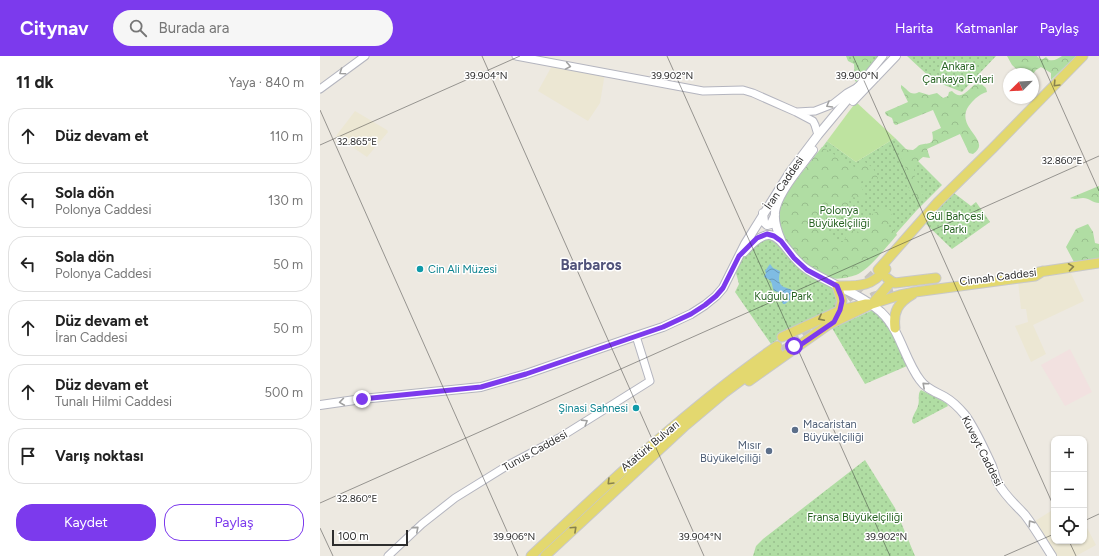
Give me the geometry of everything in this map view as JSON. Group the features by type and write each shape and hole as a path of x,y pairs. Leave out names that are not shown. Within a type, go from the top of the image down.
{"main road":[{"name":"İran Caddesi","path":"781,241 777,228 775,207 782,194 820,141 853,101 896,56"},
{"path":"834,322 840,310 842,301 837,286 855,286 867,284 875,280 938,202 1083,56"},
{"name":"İran Caddesi","path":"320,405 362,399 481,387 526,374 663,327 691,314 705,305 723,288 745,244 790,172 818,135 858,87"},
{"path":"763,213 764,222 767,225 771,224 775,214"},
{"path":"739,256 760,237 767,234 772,235 781,241"},
{"name":"Kuveyt Caddesi","path":"781,241 802,266 837,286 864,298 872,304 895,328 920,381 932,391 946,398 964,414 981,444 998,483 1003,491 1032,524 1052,556"},
{"name":"Cinnah Caddesi","path":"897,290 1099,263"},
{"path":"882,270 892,282 898,283 936,278"},
{"path":"652,458 672,444 736,390 834,322 872,304 900,295 1035,276 1043,271"},
{"path":"646,449 668,425 742,363 782,337 840,310 865,304 872,304 892,282"},
{"path":"895,328 894,317 899,306 916,292"},
{"path":"782,337 788,336 792,338 794,344 793,350"},
{"name":"Atatürk Bulvarı","path":"531,556 646,449 720,387 779,348 670,439 652,458 545,556"}],"street":[{"path":"320,89 322,86 365,56"},
{"path":"516,56 702,91 743,90 796,112 813,121 818,135"},
{"path":"796,112 815,111 833,104 847,93 858,87 883,56"},
{"name":"Tunus Caddesi","path":"388,556 422,524 454,498 510,464 559,438 650,381 636,336"}],"shaded area":[{"path":"553,64 605,73 600,103 588,121 538,91"},
{"path":"355,111 388,132 367,157 336,136"},
{"path":"1069,269 1084,301 1033,325 1046,354 1031,362 1015,326 1028,322 1026,309 1021,309 1018,281"},
{"path":"1070,349 1092,392 1065,406 1041,365"},
{"path":"1051,511 1051,544 1087,544 1087,528 1096,545 1076,556 1052,556 1032,523"}],"green space":[{"path":"846,56 883,56 860,84 855,81 854,64 848,61"},
{"path":"851,56 874,56 860,78 858,62"},
{"name":"Ankara Çankaya Evleri","path":"907,56 996,56 962,92 934,81"},
{"path":"1007,56 1037,56 1040,59 1046,57 1049,60 1056,60 1062,56 1076,56 1051,80 1051,73 1041,67 1015,68"},
{"path":"979,82 986,88 987,92 972,102 966,111 968,125 979,143 978,149 973,154 969,153 960,134 927,149 930,158 923,157 918,161 915,166 914,175 919,184 927,192 914,199 908,188 908,179 905,175 905,166 900,157 901,149 913,150 918,146 931,142 933,137 932,132 941,128 933,110 896,125 894,124 892,118 886,115 885,112 908,102 901,85 913,94 919,92 929,95 937,93 943,98 948,96 949,92 952,91 959,95 963,94"},
{"path":"856,102 895,138 856,162 827,141"},
{"name":"Polonya Büyükelçiliği","path":"895,138 942,185 917,210 867,266 844,277 831,278 809,266 794,251 783,233 795,184 827,141 856,162"},
{"name":"Polonya Büyükelçiliği","path":"822,147 856,168 865,162 873,168 878,178 875,182 865,180 860,182 866,196 862,200 853,197 849,201 851,208 850,211 843,212 840,210 834,210 827,216 827,228 836,242 842,242 851,230 860,232 864,230 869,217 875,212 884,208 890,210 892,215 888,227 890,229 894,229 897,235 878,257 866,268 856,275 844,278 835,279 812,268 794,252 787,242 779,221 779,210 781,204 798,178"},
{"path":"1099,186 1099,203 1085,198 1070,198"},
{"name":"Gül Bahçesi Parkı","path":"954,193 971,206 976,202 990,222 952,249 925,223"},
{"path":"1088,224 1093,232 1095,243 1099,244 1099,258 1075,264 1066,247 1076,229"},
{"name":"Kuğulu Park","path":"771,235 794,258 832,282 841,310 780,338 771,344 735,292 739,284 734,266 744,252"},
{"path":"873,310 891,330 907,366 865,384 832,328"},
{"path":"921,390 946,403 948,406 914,424 912,420 918,406 919,393"},
{"name":"Fransa Büyükelçiliği","path":"865,460 895,508 915,556 753,556 756,546 763,539"}],"water":[{"path":"770,264 773,268 780,271 779,278 782,286 795,292 798,298 790,296 790,300 783,304 778,292 774,291 771,281 764,277 766,273 765,271"}],"tunnel":[{"path":"837,307 878,270"},
{"path":"860,304 874,296 897,290"},
{"path":"781,351 826,323"}],"place":[{"name":"Cin Ali Müzesi","path":"420,269"},
{"name":"Şinasi Sahnesi","path":"636,408"},
{"name":"Macaristan Büyükelçiliği","path":"795,430"},
{"name":"Mısır Büyükelçiliği","path":"769,451"}],"district":[{"name":"Barbaros","path":"591,265"}],"route":[{"path":"362,399 481,387 511,379 663,327 691,314 716,296 723,288 739,256 753,241 767,234 774,236 781,241 794,258 807,270 832,282 840,291 842,301 837,318 834,322 793,350 794,346"}]}
